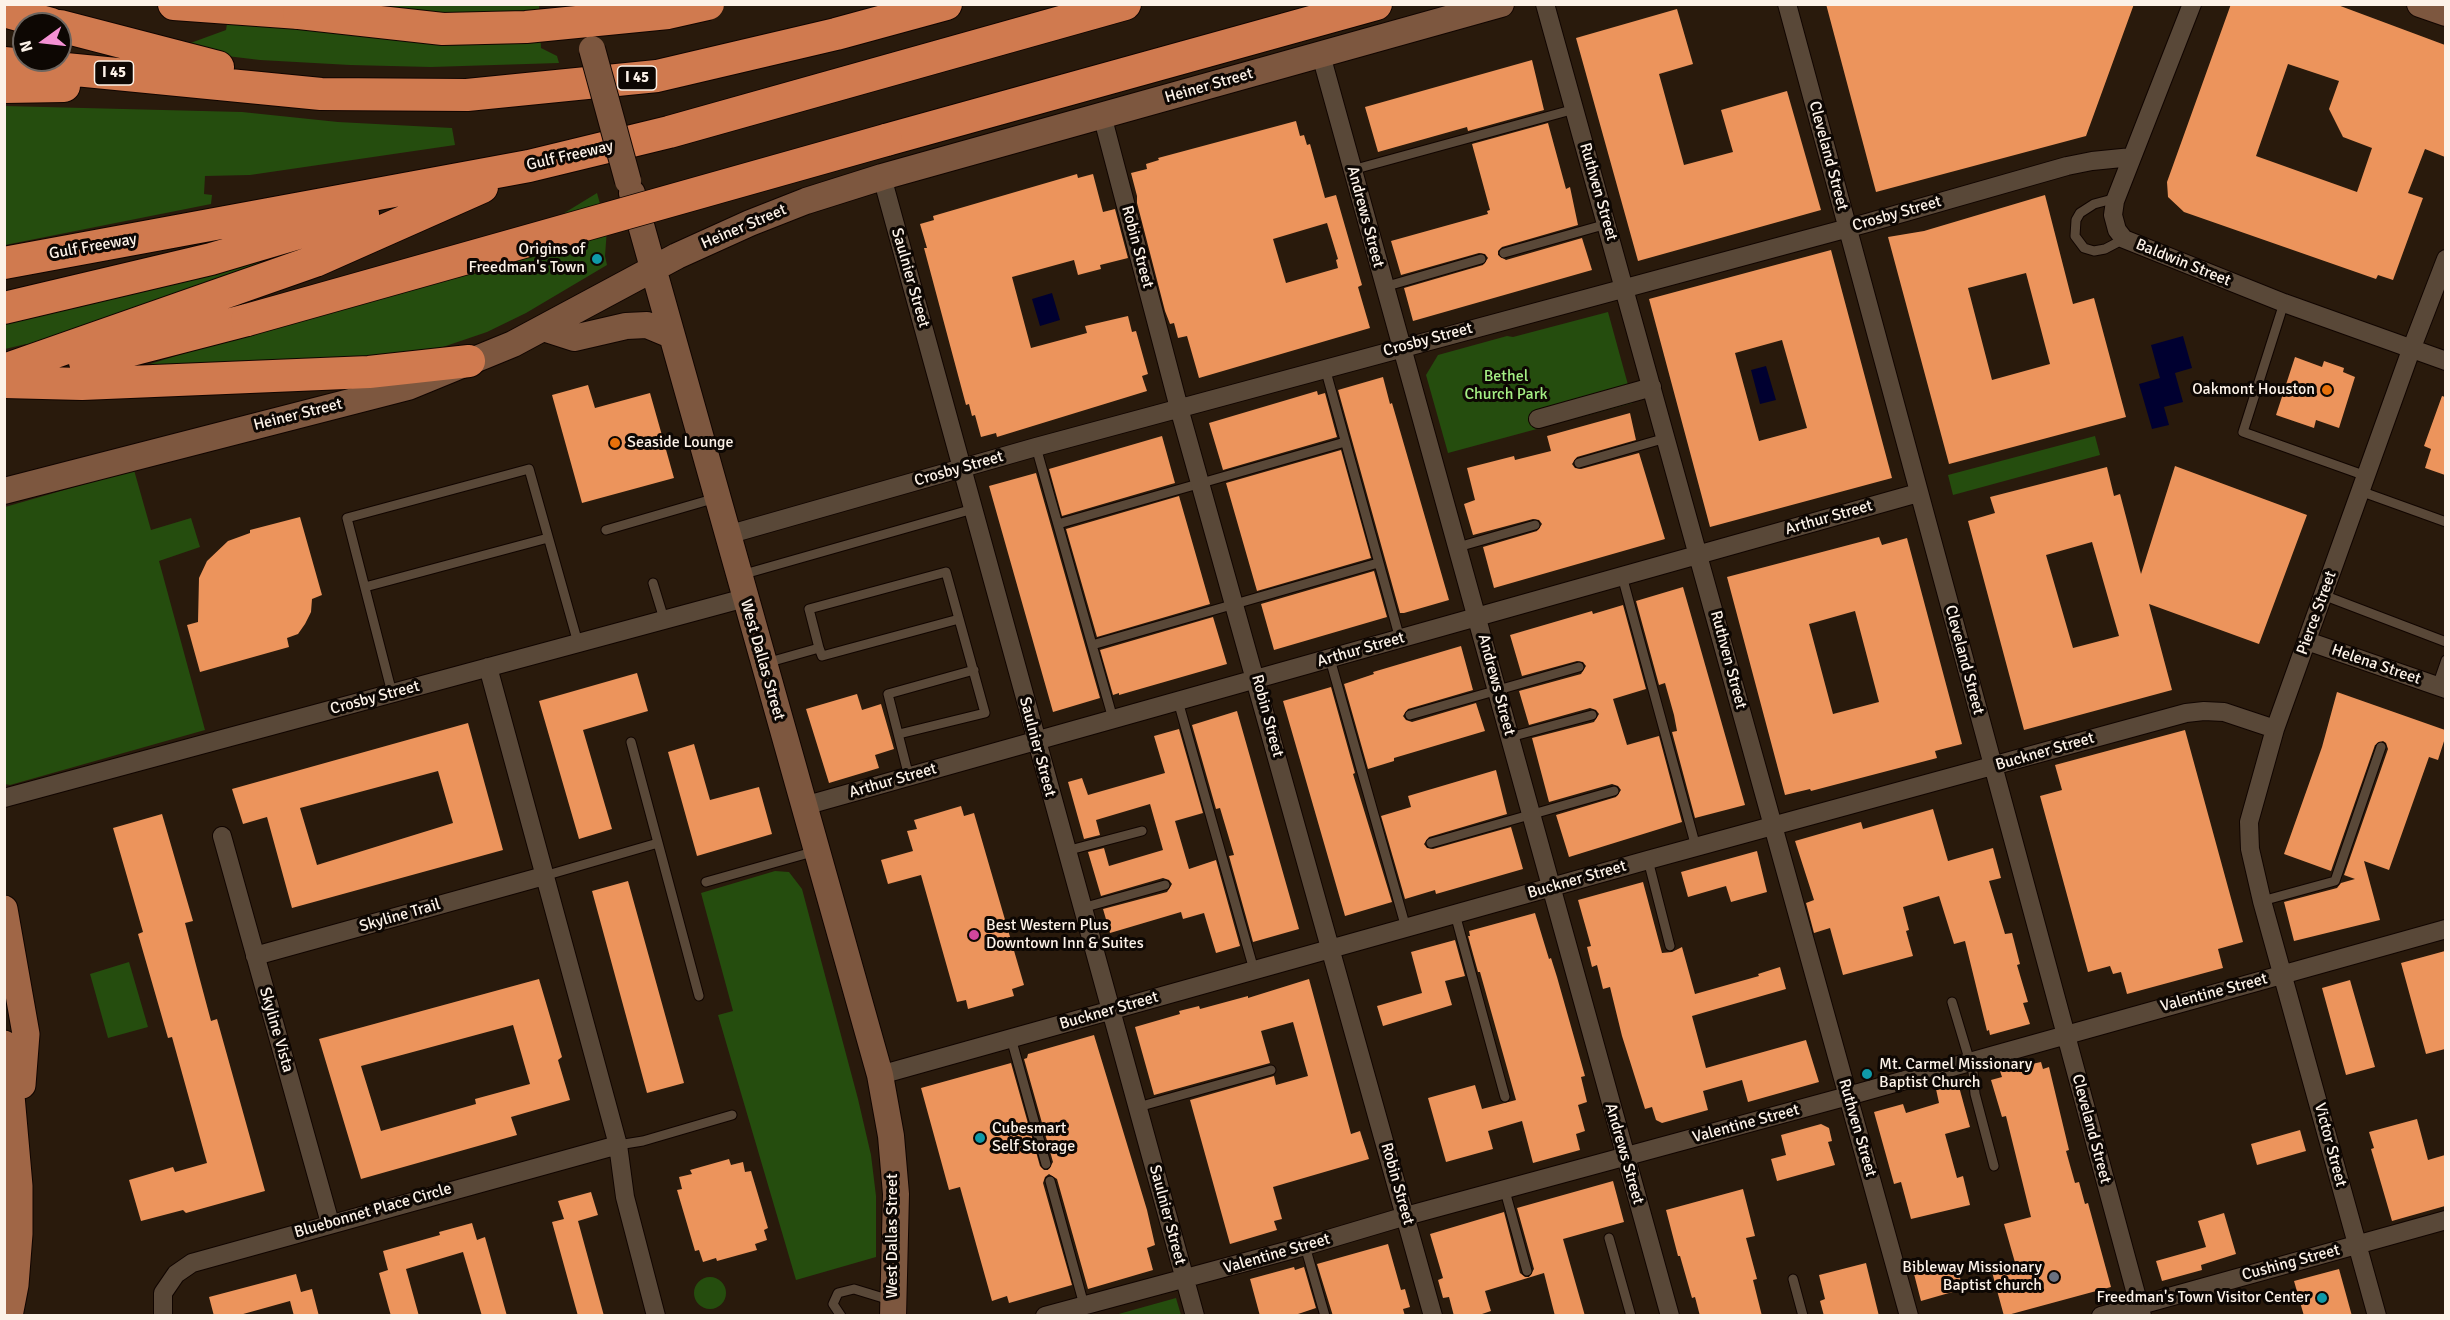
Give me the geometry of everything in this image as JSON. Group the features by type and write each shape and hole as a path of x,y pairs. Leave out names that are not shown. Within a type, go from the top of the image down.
{"highway":[{"path":"250,4 299,13"},
{"path":"188,5 299,13 443,29 526,27 668,13 708,4"},
{"name":"I 45","path":"4,63 321,94 467,95 657,76 836,34 946,4"},
{"name":"Gulf Freeway","path":"4,263 529,166 692,126 1125,4"},
{"path":"1292,28 1346,4"},
{"path":"4,376 68,367 247,320 1376,4"},
{"path":"72,29 321,94"},
{"path":"4,87 224,83"},
{"path":"4,308 211,259 529,166"},
{"path":"4,370 315,261 529,166"},
{"path":"4,382 82,384 369,372 469,362"}],"main road":[{"name":"Heiner Street","path":"4,491 408,387 543,328 652,270 750,223 806,201 882,177 1501,4"},
{"path":"2420,4 2445,13"},
{"name":"West Dallas Street","path":"586,6 592,49 652,270 880,1075 891,1136 896,1194 892,1308"},
{"path":"543,328 574,338 626,326 647,325 670,335"},
{"path":"4,909 26,1034 17,1149"},
{"path":"4,1044 17,1149 19,1234 15,1285 9,1316"}],"street":[{"name":"Ruthven Street","path":"1545,4 1909,1316"},
{"name":"Cleveland Street","path":"1786,4 2141,1310"},
{"name":"Baldwin Street","path":"2192,4 2115,201 2113,215 2117,230 2124,239 2284,303 2445,361"},
{"name":"Andrews Street","path":"1321,55 1670,1316"},
{"name":"Robin Street","path":"1102,116 1179,408 1433,1316"},
{"name":"Crosby Street","path":"727,535 1036,447 1848,228 2067,166 2132,157"},
{"name":"Saulnier Street","path":"882,177 1035,741 1195,1316"},
{"name":"Pierce Street","path":"2282,974 2250,849 2249,822 2275,729 2445,259"},
{"path":"1538,419 1652,387"},
{"name":"Arthur Street","path":"804,806 1918,493"},
{"name":"Crosby Street","path":"4,798 664,620 742,587"},
{"name":"Helena Street","path":"2307,642 2441,687"},
{"path":"488,667 618,1145 625,1197 656,1316"},
{"name":"Buckner Street","path":"880,1075 1648,860 2186,713 2224,712 2275,729"},
{"name":"Skyline Vista","path":"222,836 330,1223"},
{"name":"Skyline Trail","path":"255,956 544,876"},
{"name":"Valentine Street","path":"1045,1316 1848,1096 2445,928"},
{"name":"Victor Street","path":"2282,974 2377,1316"},
{"name":"Bluebonnet Place Circle","path":"163,1316 163,1293 176,1274 192,1263 618,1145"},
{"name":"Cushing Street","path":"2101,1316 2141,1310 2445,1220"}],"lane":[{"path":"1352,170 1575,110"},
{"path":"2115,201 2109,200 2094,204 2080,213 2076,220 2075,236 2084,248 2094,251 2105,249 2124,239"},
{"path":"1504,253 1607,224"},
{"path":"1384,287 1481,259"},
{"path":"2284,303 2243,432 2363,483 2445,522"},
{"path":"1325,368 1400,639"},
{"path":"1580,463 1666,438"},
{"path":"1058,524 1345,442"},
{"path":"1036,447 1113,719"},
{"path":"393,693 347,518 529,469 578,643"},
{"path":"606,530 716,498"},
{"path":"742,587 973,509"},
{"path":"1458,547 1535,525"},
{"path":"365,587 548,538"},
{"path":"1092,645 1378,563"},
{"path":"899,734 985,713 974,670 946,572 809,609 822,656 959,619"},
{"path":"1622,576 1696,847"},
{"path":"653,583 664,620"},
{"path":"2323,595 2445,642"},
{"path":"763,663 819,648"},
{"path":"1330,658 1406,928"},
{"path":"2441,687 2445,660"},
{"path":"1410,715 1579,667"},
{"path":"909,777 888,694 974,670"},
{"path":"1178,701 1254,970"},
{"path":"1510,737 1592,715"},
{"path":"631,742 699,996"},
{"path":"2262,901 2335,881 2381,747"},
{"path":"1431,843 1614,791"},
{"path":"1066,851 1142,831"},
{"path":"544,876 658,843"},
{"path":"706,882 816,851"},
{"path":"1648,860 1670,946"},
{"path":"1082,908 1165,885"},
{"path":"1455,914 1505,1097"},
{"path":"1952,1002 1970,1062 1975,1094 1994,1166"},
{"path":"1011,1038 1046,1164"},
{"path":"1138,1107 1271,1070"},
{"path":"618,1145 643,1141 732,1115"},
{"path":"1050,1181 1084,1305"},
{"path":"1504,1191 1527,1271"},
{"path":"1609,1238 1630,1316"},
{"path":"1305,1246 1325,1316"},
{"path":"1793,1279 1803,1316"},
{"path":"841,1316 833,1304 838,1293 854,1289 892,1308"}],"green space":[{"path":"539,4 541,48 557,56 559,63 431,67 350,65 260,60 210,54 185,45 226,30 230,5"},
{"path":"5,106 242,112 338,122 452,128 455,145 250,175 205,176 204,194 212,195 211,204 5,245"},
{"path":"597,193 607,229 605,256 607,265 526,313 487,332 440,348 389,359 131,370 494,256"},
{"path":"274,252 276,262 27,347 26,344 5,349 5,324"},
{"name":"Bethel Church Park","path":"1608,312 1633,403 1448,453 1426,375 1438,355"},
{"path":"2095,436 2100,455 1953,495 1948,475"},
{"path":"134,470 151,530 191,518 200,547 159,561 205,730 10,785 5,784 5,507"},
{"path":"775,871 789,872 802,889 858,1099 871,1155 876,1196 876,1257 796,1280 718,1015 733,1011 701,893"},
{"path":"129,962 148,1027 108,1038 90,974"},
{"path":"710,1277 721,1282 726,1293 721,1304 710,1309 699,1304 694,1293 699,1282"},
{"path":"1176,1298 1181,1315 1115,1315"}],"shaded area":[{"path":"1052,293 1060,320 1040,326 1032,299"},
{"path":"2183,336 2192,368 2175,373 2183,402 2164,407 2169,425 2152,429 2139,384 2160,378 2151,345"},
{"path":"1766,366 1776,400 1760,404 1751,370"}],"building":[{"path":"1826,4 2134,4 2086,136 1876,192"},
{"path":"2231,4 2335,4 2445,45 2445,157 2425,149 2408,193 2423,198 2393,280 2378,275 2376,279 2184,212 2168,197 2167,182","holes":["2288,64 2339,81 2329,109 2343,137 2372,148 2357,192 2256,156"]},
{"path":"1677,9 1693,64 1659,74 1684,165 1733,152 1721,110 1787,91 1821,210 1638,261 1576,38"},
{"path":"1532,60 1544,110 1468,131 1467,127 1378,152 1365,107"},
{"path":"1296,121 1300,136 1304,135 1307,145 1310,144 1325,198 1336,195 1362,285 1358,287 1370,328 1199,378 1187,336 1178,338 1174,323 1170,324 1165,311 1131,173 1147,169 1146,164 1159,160 1158,158","holes":["1327,223 1338,259 1336,260 1338,268 1286,283 1273,239"]},
{"path":"1548,123 1566,189 1570,187 1578,225 1502,247 1498,255 1506,260 1582,238 1592,270 1413,321 1404,288 1483,265 1488,258 1485,254 1479,253 1401,275 1391,241 1488,214 1487,211 1490,210 1472,144"},
{"path":"1077,174 1078,178 1093,174 1103,212 1115,209 1128,258 1100,265 1101,269 1078,275 1074,260 1012,277 1031,348 1087,333 1085,326 1128,316 1132,332 1136,331 1148,374 1142,376 1147,391 997,437 996,433 981,437 975,415 972,416 969,404 966,405 924,248 927,248 920,224 934,220 933,216"},
{"path":"2045,195 2073,304 2094,298 2126,417 1949,464 1888,237 1924,231","holes":["2026,273 2050,364 1992,380 1968,288"]},
{"path":"1831,250 1892,478 1710,527 1649,299","holes":["1782,340 1807,428 1759,441 1735,353"]},
{"path":"2295,357 2322,367 2324,361 2344,368 2343,372 2355,377 2339,428 2316,420 2314,428 2276,415"},
{"path":"1383,377 1449,600 1404,613 1400,613 1338,390"},
{"name":"Seaside Lounge","path":"588,385 595,408 650,393 674,478 582,503 552,395"},
{"path":"1317,391 1318,395 1325,393 1337,437 1223,470 1209,423"},
{"path":"2442,396 2445,397 2445,475 2425,468 2431,449 2424,446"},
{"path":"1630,413 1636,440 1577,457 1572,464 1575,468 1581,469 1639,453 1665,539 1494,588 1483,547 1537,531 1542,524 1539,520 1533,519 1473,535 1464,504 1475,500 1467,468 1514,456 1515,460 1551,451 1547,436"},
{"path":"1162,436 1175,483 1062,516 1049,469"},
{"path":"1341,450 1371,558 1257,591 1226,483"},
{"path":"2175,466 2307,515 2259,644 2149,604 2172,690 2024,730 1968,521 1995,513 1990,497 2107,467 2114,496 2120,494 2141,574","holes":["2092,542 2119,636 2073,648 2046,555"]},
{"path":"1036,473 1100,698 1053,712 989,486"},
{"path":"1179,496 1210,604 1097,637 1066,529"},
{"path":"300,517 322,595 312,599 311,612 305,624 298,634 287,638 289,647 200,672 187,625 198,622 199,578 207,561 228,541 250,533 250,530"},
{"path":"1879,537 1882,545 1907,538 1962,744 1935,751 1937,758 1811,791 1810,789 1785,795 1727,577","holes":["1855,611 1879,702 1833,714 1809,624"]},
{"path":"1374,571 1387,617 1274,650 1261,604"},
{"path":"1683,587 1745,805 1695,818 1672,732 1677,731 1674,715 1665,683 1659,685 1636,601"},
{"path":"1623,605 1646,689 1613,699 1627,745 1659,736 1682,822 1569,857 1556,815 1616,797 1621,790 1612,784 1549,802 1532,738 1594,722 1599,714 1590,708 1529,725 1519,691 1581,674 1586,666 1583,662 1577,661 1522,676 1510,635 1592,611 1593,614"},
{"path":"1213,617 1227,664 1113,695 1100,650"},
{"path":"1461,646 1473,690 1408,709 1403,716 1412,722 1476,703 1485,731 1394,758 1394,761 1368,769 1344,684 1374,674 1373,672"},
{"path":"637,673 648,711 583,730 612,829 579,839 539,701"},
{"path":"1331,687 1355,773 1353,774 1392,902 1345,916 1283,701"},
{"path":"2337,692 2445,730 2445,738 2438,760 2429,757 2389,870 2364,861 2380,920 2294,941 2284,902 2337,888 2341,883 2355,879 2344,875 2388,749 2383,741 2375,745 2331,871 2284,854 2322,747"},
{"path":"857,694 862,710 881,704 894,749 875,755 879,768 829,783 806,709"},
{"path":"1237,711 1299,929 1253,942 1229,856 1234,855 1220,808 1216,809 1192,725"},
{"path":"468,723 503,850 292,908 267,817 243,824 232,789","holes":["438,771 453,823 317,865 300,808"]},
{"path":"1179,729 1203,813 1175,821 1189,869 1216,860 1240,946 1216,953 1204,913 1183,919 1181,912 1110,933 1103,909 1167,892 1172,884 1163,878 1101,896 1088,852 1104,848 1109,866 1163,850 1150,804 1096,820 1100,835 1084,839 1068,782 1082,778 1088,795 1165,773 1154,736"},
{"path":"2185,730 2243,942 2218,949 2223,968 2127,994 2121,972 2113,974 2110,966 2088,972 2040,796 2062,790 2055,765"},
{"path":"694,744 710,800 759,787 772,834 697,856 668,752"},
{"path":"1496,770 1507,814 1429,837 1424,844 1427,848 1433,849 1511,827 1523,869 1436,894 1435,890 1405,899 1381,816 1411,807 1408,796"},
{"name":"Best Western Plus Downtown Inn & Suites","path":"961,806 964,816 974,813 1024,985 1012,989 1014,996 968,1009 966,1000 957,1002 921,875 888,884 881,860 913,851 907,831 917,829 914,820"},
{"path":"1933,809 1948,861 1993,848 2001,878 1989,881 2005,934 2012,933 2020,964 2017,965 2028,1002 2023,1003 2030,1024 1990,1035 1989,1030 1987,1031 1965,941 1954,944 1939,896 1903,907 1909,930 1906,931 1913,956 1843,975 1830,928 1814,933 1806,903 1814,900 1795,841 1861,822 1863,829"},
{"path":"162,814 193,921 185,923 211,1021 217,1019 265,1191 186,1213 183,1210 141,1221 129,1180 173,1167 175,1172 207,1163 172,1037 168,1038 138,934 143,932 113,828"},
{"path":"1757,851 1767,892 1731,902 1726,886 1688,897 1681,872"},
{"path":"628,881 684,1083 647,1093 592,891"},
{"path":"1643,882 1662,953 1672,952 1682,947 1695,994 1759,976 1758,974 1780,967 1786,989 1692,1016 1706,1068 1806,1040 1819,1082 1748,1102 1742,1080 1703,1091 1708,1110 1662,1123 1656,1120 1652,1107 1645,1109 1622,1036 1610,987 1603,989 1597,965 1592,967 1587,947 1591,946 1578,900"},
{"path":"1535,913 1557,977 1585,1076 1581,1077 1587,1102 1578,1105 1585,1131 1576,1134 1580,1150 1533,1163 1522,1121 1488,1131 1493,1149 1446,1162 1428,1098 1475,1085 1482,1109 1516,1100 1480,972 1478,972 1468,936 1470,936 1469,931"},
{"path":"1455,940 1465,976 1445,981 1452,1005 1383,1026 1377,1006 1422,993 1411,952"},
{"path":"2445,951 2445,1049 2426,1054 2401,963"},
{"path":"539,979 562,1057 558,1060 570,1100 511,1117 517,1135 361,1179 319,1039","holes":["513,1025 530,1084 475,1099 476,1104 381,1131 361,1066"]},
{"path":"1309,979 1351,1134 1360,1131 1369,1159 1273,1187 1282,1219 1274,1221 1277,1230 1230,1244 1190,1100 1274,1076 1276,1085 1308,1076 1293,1022 1261,1031 1270,1063 1154,1095 1135,1027 1180,1014 1179,1011 1199,1006 1200,1009 1248,996 1248,998"},
{"path":"2350,980 2375,1067 2346,1075 2322,988"},
{"path":"1094,1035 1147,1210 1155,1245 1147,1248 1153,1270 1088,1289 1057,1179 1049,1174 1043,1183 1072,1285 1009,1303 1007,1296 992,1301 960,1187 949,1190 921,1088 1011,1063 1040,1166 1048,1170 1053,1162 1024,1059 1028,1054"},
{"path":"2041,1062 2043,1069 2049,1067 2075,1183 2079,1182 2085,1204 2088,1203 2111,1287 2004,1316 1992,1272 2016,1266 2004,1224 2031,1217 2006,1116 2002,1117 1991,1080 2002,1077 2000,1071"},
{"path":"1958,1083 1970,1127 1945,1134 1957,1178 1963,1176 1970,1205 1911,1219 1901,1182 1894,1184 1874,1112 1903,1104 1906,1113 1939,1103 1936,1089"},
{"path":"2417,1119 2428,1160 2445,1155 2445,1206 2392,1221 2371,1149 2374,1148 2369,1132"},
{"path":"1821,1124 1829,1128 1832,1141 1828,1142 1835,1165 1777,1181 1771,1159 1786,1155 1781,1135"},
{"path":"2300,1130 2306,1151 2257,1165 2251,1144"},
{"path":"729,1159 731,1165 743,1162 745,1172 751,1171 768,1228 764,1230 767,1240 755,1244 757,1250 717,1261 716,1258 703,1262 699,1250 695,1251 677,1190 682,1189 679,1177 692,1174 690,1170"},
{"path":"1613,1181 1624,1222 1563,1239 1585,1316 1555,1316 1544,1273 1485,1291 1491,1311 1476,1316 1454,1316 1449,1297 1443,1298 1438,1280 1443,1278 1430,1234 1504,1212 1520,1273 1529,1277 1534,1269 1517,1208"},
{"path":"1743,1189 1755,1236 1746,1238 1757,1279 1753,1280 1762,1316 1700,1316 1695,1297 1692,1298 1680,1256 1678,1256 1666,1210"},
{"path":"591,1192 598,1215 578,1221 604,1316 578,1316 552,1222 564,1219 558,1201"},
{"path":"2224,1213 2236,1254 2201,1265 2202,1270 2162,1281 2156,1261 2206,1247 2198,1221"},
{"path":"472,1223 477,1240 485,1237 507,1316 482,1316 463,1252 406,1269 419,1316 391,1316 379,1273 388,1270 383,1251 440,1235 439,1232"},
{"path":"1388,1244 1401,1290 1405,1289 1410,1307 1403,1309 1405,1316 1333,1316 1317,1264"},
{"path":"1866,1263 1879,1316 1824,1316 1820,1301 1825,1299 1819,1275"},
{"path":"1956,1263 1963,1289 1921,1301 1914,1274"},
{"path":"1294,1267 1295,1270 1304,1267 1316,1308 1292,1316 1260,1316 1250,1279"},
{"name":"Freedman's Town Visitor Center","path":"2339,1269 2352,1316 2304,1316 2294,1281"},
{"path":"296,1274 301,1292 312,1289 319,1316 294,1316 290,1301 236,1316 214,1316 209,1297"}],"place":[{"name":"Origins of Freedman's Town","path":"597,259"},
{"name":"Oakmont Houston","path":"2327,390"},
{"name":"Seaside Lounge","path":"615,443"},
{"name":"Best Western Plus Downtown Inn & Suites","path":"974,935"},
{"name":"Mt. Carmel Missionary Baptist Church","path":"1867,1074"},
{"name":"Cubesmart Self Storage","path":"980,1138"},
{"name":"Bibleway Missionary Baptist church","path":"2054,1277"},
{"name":"Freedman's Town Visitor Center","path":"2322,1298"}]}
